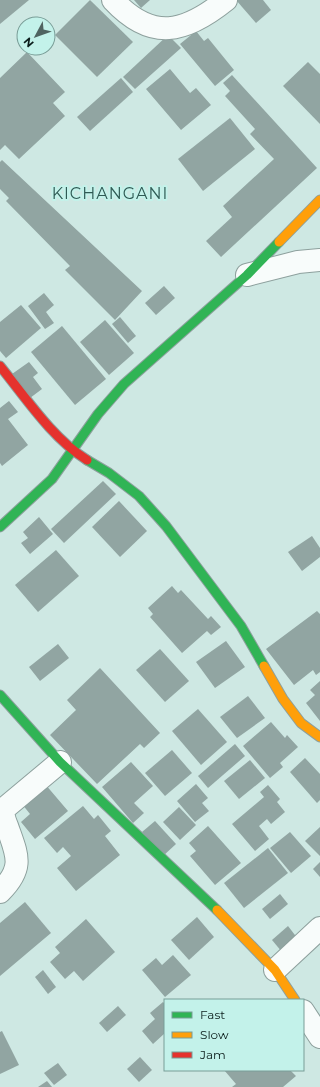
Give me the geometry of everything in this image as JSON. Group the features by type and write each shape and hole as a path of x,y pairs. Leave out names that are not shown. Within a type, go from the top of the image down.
{"street":[{"path":"113,0 125,13 140,23 158,29 192,23 207,16 226,0"},
{"path":"0,527 52,479 98,414 124,384 247,275 320,200"},
{"path":"247,275 298,262 320,260"},
{"path":"0,366 44,420 73,451 109,473 139,496 166,526 241,626 283,699 301,723 320,737"},
{"path":"0,695 60,762 194,886 275,970 294,999"},
{"path":"0,892 15,875 17,862 17,854 3,815 5,808 60,762"},
{"path":"275,970 320,928"},
{"path":"304,1013 320,1037"}],"building":[{"path":"0,0 29,0 0,24"},
{"path":"90,0 133,42 97,77 56,36 56,34"},
{"path":"134,0 150,0 141,8"},
{"path":"236,0 263,0 271,10 256,23"},
{"path":"196,31 204,41 208,38 234,70 215,86 180,44"},
{"path":"168,35 181,48 135,89 123,77"},
{"path":"23,56 31,56 65,92 53,103 65,116 19,159 5,145 0,150 0,78"},
{"path":"308,62 320,74 320,124 283,86"},
{"path":"170,69 190,93 196,88 211,105 181,130 146,89"},
{"path":"232,75 317,168 221,257 206,241 232,217 223,206 274,159 250,134 255,129 225,96 230,91 223,83"},
{"path":"121,78 133,92 90,131 77,117"},
{"path":"230,118 255,149 203,191 178,159"},
{"path":"2,160 142,291 115,320 65,270 70,266 6,201 9,198 0,189 0,162"},
{"path":"164,286 175,298 156,315 145,303"},
{"path":"44,293 54,305 46,312 54,323 45,329 28,306"},
{"path":"21,305 41,328 6,358 0,351 0,322"},
{"path":"120,317 136,336 128,343 112,324"},
{"path":"105,320 134,353 109,375 80,342"},
{"path":"62,326 106,379 75,405 31,352"},
{"path":"29,362 38,373 33,377 42,389 30,398 12,374"},
{"path":"9,401 18,412 8,419 28,445 2,466 0,463 0,408"},
{"path":"103,481 116,494 64,543 51,529"},
{"path":"119,501 147,531 120,557 92,527"},
{"path":"39,517 53,534 30,554 21,543 28,538 23,532"},
{"path":"312,536 320,548 320,557 302,571 288,552"},
{"path":"56,550 79,576 38,612 15,585"},
{"path":"172,586 178,593 181,590 208,619 211,616 221,627 211,635 207,631 182,653 150,617 153,614 148,608"},
{"path":"317,611 320,614 320,672 316,675 313,670 294,685 266,649"},
{"path":"226,641 245,667 215,688 196,662"},
{"path":"58,644 69,658 40,681 29,667"},
{"path":"160,649 189,681 165,702 136,670"},
{"path":"100,668 160,733 144,748 140,744 97,784 50,735 76,710 67,700"},
{"path":"320,681 320,721 306,703 315,695 310,690"},
{"path":"248,696 265,718 237,738 220,717"},
{"path":"198,709 227,742 201,765 172,731"},
{"path":"271,722 285,738 287,735 298,747 280,763 283,767 270,778 243,746"},
{"path":"235,744 245,756 208,788 198,776"},
{"path":"172,750 192,773 165,796 145,773"},
{"path":"305,758 320,774 320,800 317,803 290,772"},
{"path":"250,760 265,778 239,799 224,781"},
{"path":"131,762 153,786 134,803 144,813 133,823 102,787"},
{"path":"45,784 68,811 35,839 21,822 30,814 22,804"},
{"path":"196,784 208,798 202,803 209,811 195,822 177,801"},
{"path":"268,785 280,799 277,802 285,812 271,824 267,819 259,826 269,839 255,851 232,824 264,797 260,792"},
{"path":"83,806 94,819 98,815 111,831 105,836 120,855 76,891 57,868 71,856 63,847 57,853 44,838"},
{"path":"179,807 196,825 180,840 163,822"},
{"path":"155,821 176,844 163,856 142,832"},
{"path":"208,826 241,863 215,885 190,856 196,851 189,843"},
{"path":"320,827 320,856 305,841"},
{"path":"290,832 311,856 291,873 270,848"},
{"path":"268,848 288,873 244,908 224,883"},
{"path":"320,862 320,877 313,869"},
{"path":"280,894 288,904 270,919 262,909"},
{"path":"25,902 51,933 0,976 0,923"},
{"path":"197,917 214,937 189,960 171,940"},
{"path":"86,919 115,952 83,981 74,971 65,979 50,962 60,953 55,947"},
{"path":"288,926 298,939 282,952 272,940"},
{"path":"173,955 191,975 165,997 142,970 156,958 162,965"},
{"path":"43,970 56,987 48,994 35,977"},
{"path":"163,1002 164,1003 164,1034 153,1044 142,1031 155,1019 150,1013"},
{"path":"118,1006 126,1015 107,1032 99,1023"},
{"path":"2,1031 19,1065 0,1074 0,1032"},
{"path":"140,1057 152,1070 139,1082 127,1069"},
{"path":"58,1063 67,1075 54,1085 44,1073"},
{"path":"225,1071 291,1071 296,1076 283,1087 232,1087 236,1084"},
{"path":"47,1081 52,1087 38,1087"}],"traffic: fast":[{"path":"0,527 52,479 98,414 124,384 247,275 279,242"},
{"path":"87,460 109,473 139,496 166,526 241,626 264,666"},
{"path":"0,695 60,762 217,910"}],"traffic: slow":[{"path":"279,242 320,200"},
{"path":"264,666 283,699 301,723 320,737"},
{"path":"217,910 275,970 294,999"}],"traffic: jam":[{"path":"0,366 40,417 62,441 87,460"}],"district":[{"name":"KICHANGANI","path":"110,193"}]}
